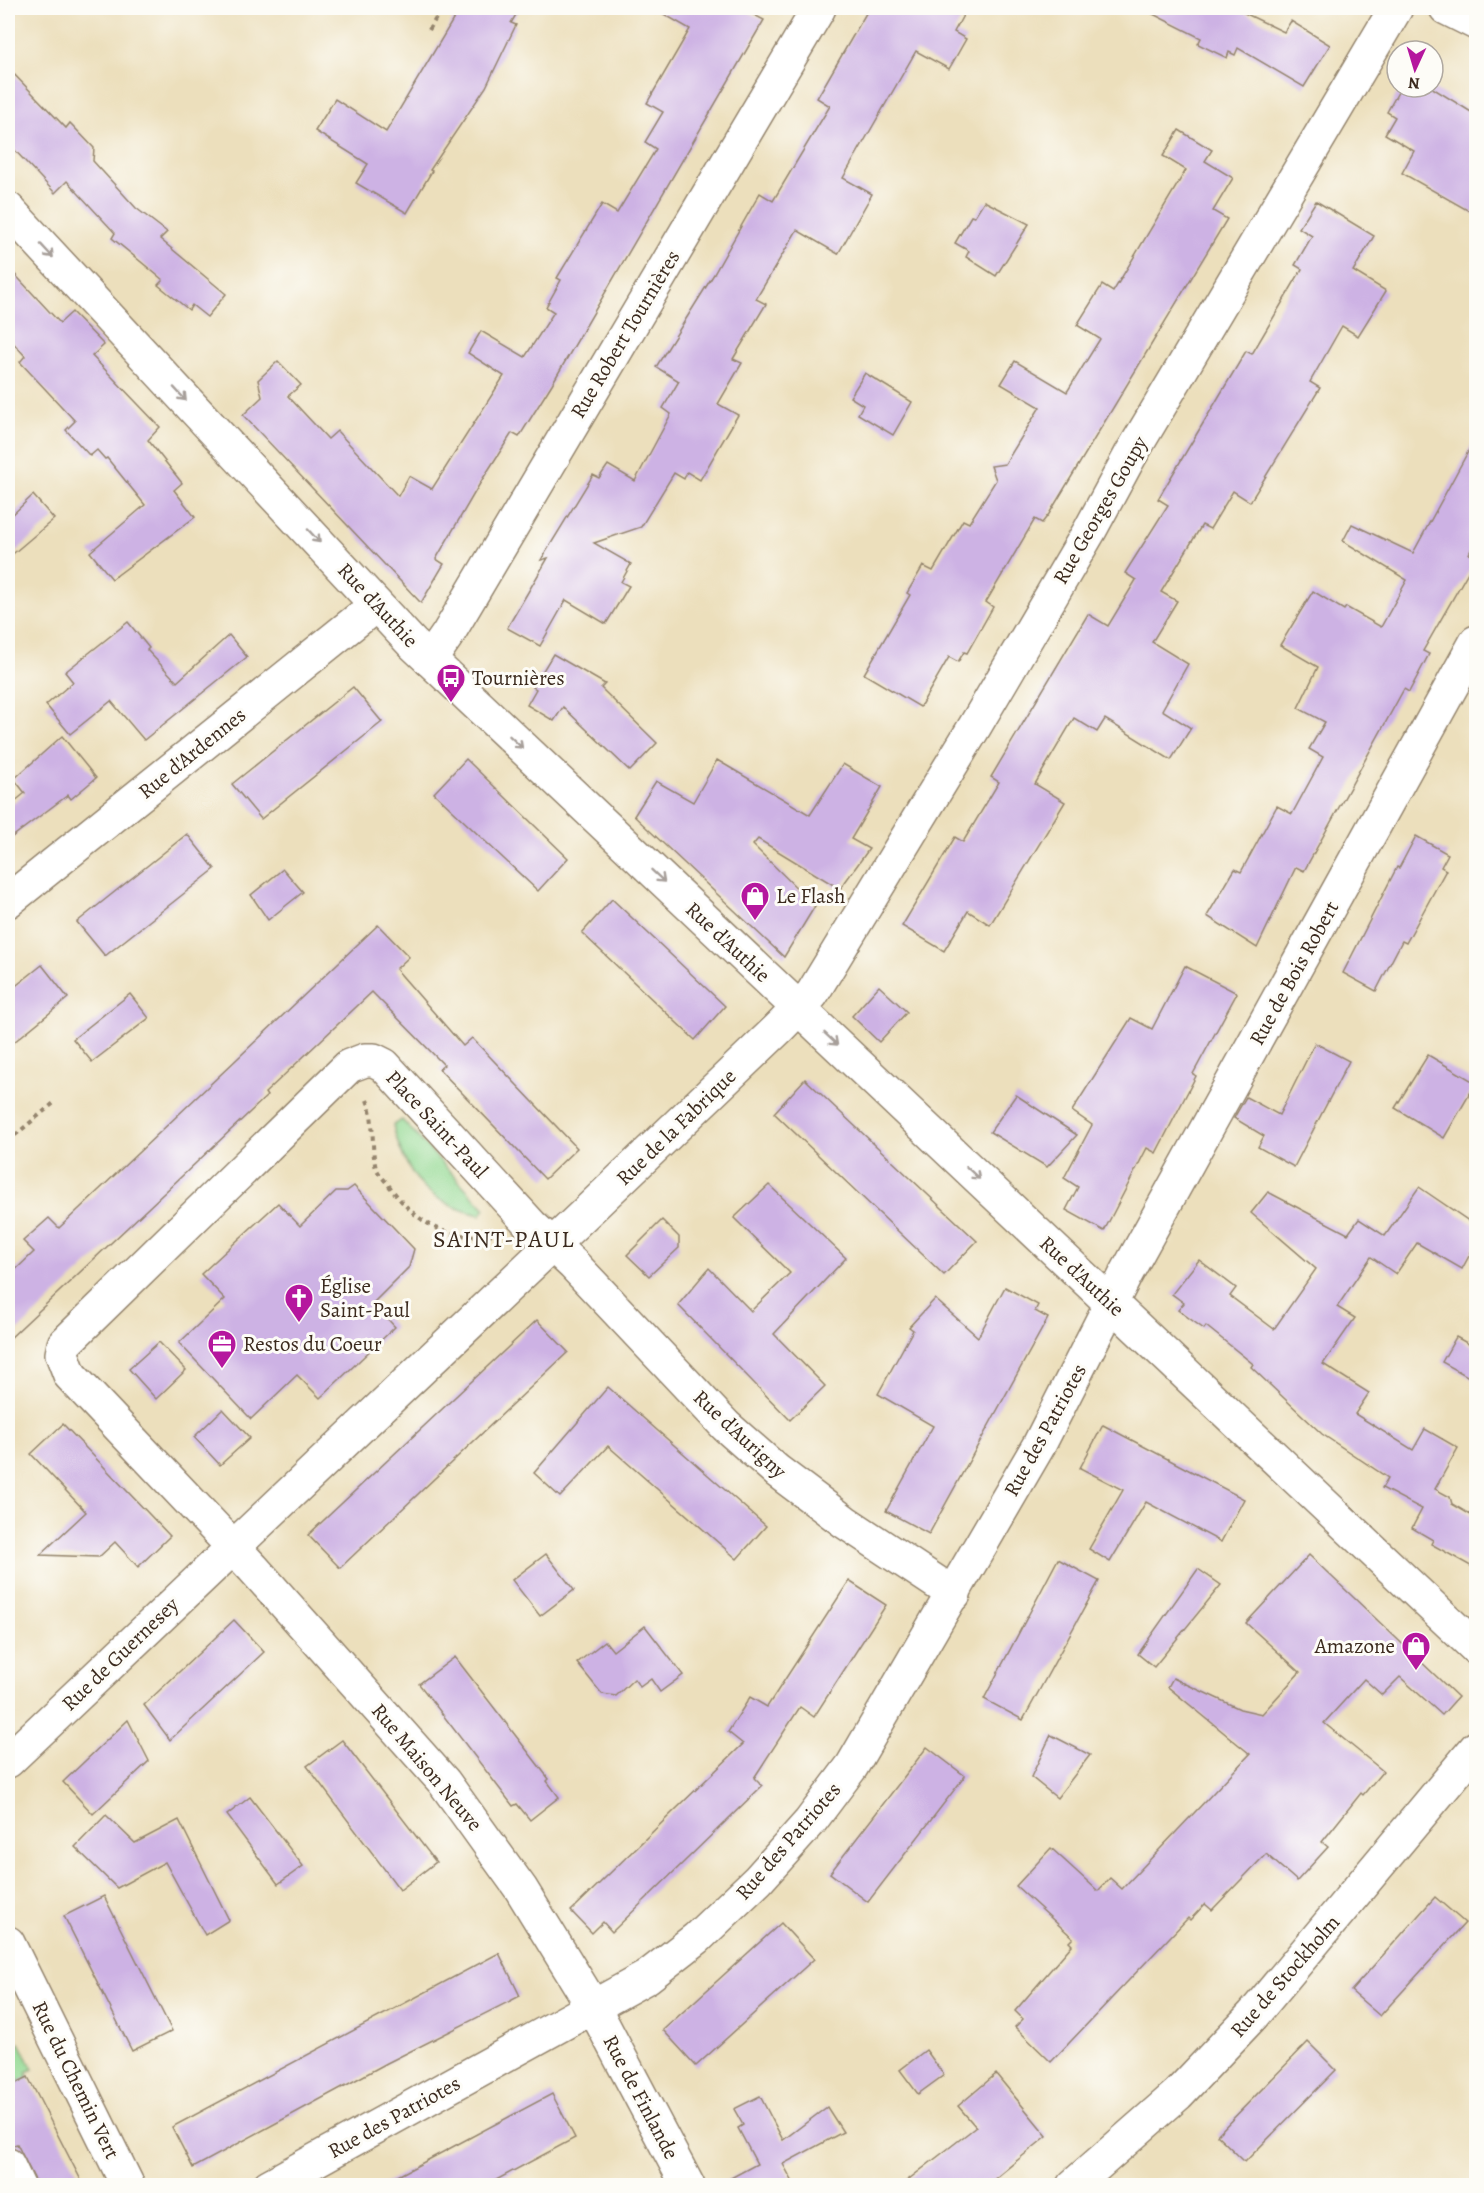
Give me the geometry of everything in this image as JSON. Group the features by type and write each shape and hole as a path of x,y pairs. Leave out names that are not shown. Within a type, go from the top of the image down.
{"street":[{"name":"Rue Robert Tournières","path":"430,660 819,8"},
{"name":"Rue Georges Goupy","path":"798,1008 818,985 961,749 1090,530 1130,456 1396,8"},
{"path":"1446,8 1476,23"},
{"name":"Rue d'Authie","path":"12,223 430,660 1476,1648"},
{"name":"Rue d'Ardennes","path":"8,901 376,605"},
{"name":"Rue de Bois Robert","path":"1112,1304 1476,642"},
{"name":"Rue de la Fabrique","path":"551,1244 798,1008"},
{"name":"Place Saint-Paul","path":"233,1547 70,1375 62,1354 64,1344 349,1066 365,1060 374,1060 384,1065 551,1244"},
{"path":"233,1547 551,1244"},
{"name":"Rue d'Aurigny","path":"551,1244 726,1426 777,1471 845,1522 954,1594"},
{"name":"Rue des Patriotes","path":"269,2186 647,1977 697,1938 758,1880 810,1822 852,1766 1039,1445 1112,1304"},
{"name":"Rue de Guernesey","path":"8,1761 233,1547"},
{"name":"Rue Maison Neuve","path":"233,1547 444,1782 521,1889 594,2008"},
{"name":"Rue de Stockholm","path":"1074,2186 1178,2094 1252,2015 1476,1748"},
{"name":"Rue du Chemin Vert","path":"8,1943 128,2186"},
{"name":"Rue de Finlande","path":"594,2008 688,2186"},
{"path":"8,2165 18,2186"}],"path":[{"path":"429,30 442,8"},
{"path":"364,1092 371,1109 375,1167 406,1209 448,1234 468,1238 500,1232"},
{"path":"8,1141 55,1102"}],"green space":[{"path":"402,1120 485,1209 480,1215 462,1210 433,1195 412,1173 404,1159 393,1125"},
{"path":"8,2028 16,2045 20,2043 33,2069 26,2072 28,2077 8,2087"}],"building":[{"path":"460,8 520,8 511,23 516,25 486,87 430,170 432,171 407,213 356,183 368,164 315,131 335,99 386,132"},
{"path":"653,8 741,8 764,20 552,384 519,437 512,433 482,480 436,559 444,564 421,603 243,415 262,397 258,380 278,361 301,385 288,396 328,439 337,431 398,496 409,476 432,489 504,376 468,353 481,331 525,357 554,312 546,307 561,280 557,278 602,204 617,213 656,149 645,142 663,112 647,103 690,29"},
{"path":"869,8 967,8 954,32 966,39 949,69 916,51 843,178 872,194 838,254 797,230 756,299 766,304 733,359 742,363 718,404 738,415 700,480 687,472 684,479 674,473 641,527 594,543 631,564 621,582 629,586 606,624 566,600 540,646 507,628 548,558 541,560 593,475 599,478 608,465 635,481 671,414 663,408 679,381 656,367 714,274 760,193 773,201 830,106 817,98"},
{"path":"1141,8 1234,8 1284,32 1291,21 1330,45 1304,87 1238,48 1235,55 1229,52 1227,58 1198,44 1201,38"},
{"path":"8,68 66,128 70,123 94,148 93,161 136,208 167,232 160,239 226,294 207,317 192,305 189,310 158,285 163,280 112,238 115,233 67,181 55,193 8,143"},
{"path":"1445,96 1476,115 1476,215 1402,173 1414,151 1385,134 1395,117 1387,112 1394,99 1445,99"},
{"path":"1179,130 1212,150 1205,161 1233,178 1213,211 1227,219 1049,514 1042,523 1035,519 986,602 993,607 967,653 964,652 958,662 949,657 920,707 864,674 910,595 907,593 923,566 933,571 963,520 969,523 996,480 991,466 1005,464 1040,407 1001,384 1015,361 1067,392 1100,339 1077,325 1102,285 1113,292 1186,170 1163,156"},
{"path":"984,201 1029,224 996,276 966,257 969,251 955,243 971,216 974,217"},
{"path":"1316,201 1374,236 1353,271 1386,291 1358,336 1342,326 1310,382 1320,388 1250,502 1233,491 1210,529 1202,525 1161,592 1177,601 1152,642 1188,664 1162,710 1191,728 1171,760 1105,719 1097,732 1074,718 1035,784 1065,802 990,925 968,911 944,951 902,926 955,837 963,842 999,782 991,777 1088,614 1108,626 1136,580 1125,573 1168,505 1158,499 1246,351 1252,354 1302,269 1295,265 1312,236 1299,228"},
{"path":"8,267 60,323 72,312 104,345 92,356 160,427 148,440 182,483 174,490 195,517 112,579 90,552 145,505 107,458 105,459 97,450 90,456 66,430 75,421 20,362 25,356 8,337"},
{"path":"865,373 912,402 893,435 858,414 863,405 850,397"},
{"path":"1476,437 1476,539 1469,554 1476,558 1423,651 1429,654 1409,692 1404,689 1304,871 1296,867 1257,948 1207,916 1235,869 1241,872 1277,806 1292,814 1323,757 1309,749 1325,722 1298,708 1318,667 1280,645 1313,591 1344,610 1346,607 1381,627 1407,580 1343,541 1352,524 1413,553"},
{"path":"33,495 54,519 8,558 8,519"},
{"path":"128,622 149,648 147,650 177,682 229,635 247,657 144,740 111,701 70,734 46,705 73,682 65,672"},
{"path":"553,654 605,684 601,688 657,743 630,771 563,707 554,721 527,705 536,689 533,687"},
{"path":"353,687 382,722 261,819 232,784"},
{"path":"62,736 96,778 71,799 68,795 8,840 8,807 25,793 14,779"},
{"path":"466,759 568,858 538,891 434,793"},
{"path":"717,760 810,815 843,764 882,787 851,839 869,849 840,889 758,839 753,845 815,906 784,957 634,816 656,781 693,802"},
{"path":"187,834 215,869 105,956 77,922"},
{"path":"1416,836 1448,854 1441,867 1446,870 1406,943 1402,941 1376,991 1343,973 1397,867 1399,868"},
{"path":"283,869 303,892 268,920 251,895"},
{"path":"612,899 725,1006 695,1040 582,933"},
{"path":"378,925 409,957 396,969 463,1046 472,1038 577,1148 545,1179 439,1069 444,1065 372,992 265,1093 267,1096 8,1340 8,1277 34,1252 23,1241 49,1218 59,1228"},
{"path":"42,965 68,998 8,1047 8,992"},
{"path":"1185,966 1237,993 1193,1074 1196,1076 1156,1153 1147,1148 1104,1231 1066,1210 1078,1187 1064,1178 1092,1125 1072,1111 1131,1018 1152,1029"},
{"path":"879,986 907,1012 879,1042 852,1016"},
{"path":"130,994 149,1018 92,1062 73,1039"},
{"path":"1315,1043 1349,1061 1294,1167 1258,1147 1264,1136 1234,1118 1246,1097 1279,1115"},
{"path":"1428,1055 1476,1083 1444,1138 1395,1108"},
{"path":"805,1079 977,1241 944,1275 774,1113"},
{"path":"1016,1095 1077,1135 1047,1167 990,1132"},
{"path":"769,1185 846,1258 774,1334 825,1386 790,1420 678,1305 709,1268 751,1311 790,1273 734,1218"},
{"name":"Église Saint-Paul","path":"354,1186 414,1249 409,1267 373,1303 395,1327 320,1398 297,1375 251,1419 179,1343 225,1299 201,1274 278,1203 300,1226 336,1191 347,1191"},
{"path":"1419,1187 1476,1226 1476,1243 1462,1269 1417,1243 1396,1274 1371,1257 1337,1307 1355,1318 1323,1364 1369,1393 1355,1414 1413,1450 1425,1429 1458,1448 1435,1489 1450,1497 1452,1504 1476,1518 1476,1569 1431,1544 1433,1540 1412,1528 1422,1509 1382,1488 1388,1478 1322,1434 1251,1367 1253,1364 1206,1326 1204,1329 1178,1310 1184,1303 1172,1294 1199,1260 1236,1288 1230,1296 1274,1329 1316,1269 1251,1213 1268,1192 1348,1234 1359,1219 1385,1236"},
{"path":"662,1220 679,1237 679,1248 649,1276 627,1255"},
{"path":"1005,1287 1038,1305 1035,1311 1048,1318 929,1534 886,1511 933,1426 878,1394 913,1330 909,1327 935,1299 978,1337"},
{"path":"537,1320 568,1352 340,1568 308,1535"},
{"path":"1456,1337 1476,1348 1476,1381 1442,1362"},
{"path":"159,1342 186,1370 156,1399 129,1369"},
{"path":"608,1387 766,1526 737,1559 608,1446 560,1497 534,1473"},
{"path":"223,1409 250,1438 220,1465 194,1437"},
{"path":"63,1424 170,1536 138,1567 115,1542 99,1557 40,1555 86,1512 31,1454"},
{"path":"1103,1425 1244,1499 1221,1542 1146,1502 1110,1562 1089,1549 1123,1490 1080,1468"},
{"path":"546,1554 574,1590 540,1616 512,1580"},
{"path":"1309,1555 1458,1697 1442,1715 1400,1677 1382,1695 1364,1679 1324,1723 1383,1771 1363,1795 1361,1793 1322,1842 1328,1847 1297,1881 1266,1854 1212,1910 1205,1904 1190,1920 1188,1918 1051,2062 1015,2027 1023,2019 1015,2011 1072,1945 1069,1942 1073,1938 1016,1886 1051,1848 1098,1891 1110,1878 1122,1889 1250,1754 1168,1687 1173,1678 1240,1709 1262,1714 1300,1672 1246,1623"},
{"path":"1058,1559 1099,1581 1023,1720 984,1699"},
{"path":"1198,1569 1221,1585 1154,1667 1138,1654"},
{"path":"849,1581 886,1605 814,1717 800,1707 754,1778 762,1786 612,1932 603,1922 592,1933 571,1911 743,1744 728,1732 750,1697 767,1707"},
{"path":"234,1620 264,1652 170,1740 144,1705"},
{"path":"645,1626 683,1675 660,1692 651,1679 640,1687 634,1679 616,1696 602,1694 577,1663 605,1641 613,1651"},
{"path":"455,1657 549,1779 547,1781 559,1797 530,1820 517,1804 513,1806 419,1684"},
{"path":"128,1720 149,1761 93,1814 63,1782"},
{"path":"1051,1735 1090,1755 1057,1798 1031,1777"},
{"path":"342,1740 436,1862 400,1890 307,1766"},
{"path":"927,1747 965,1776 868,1902 830,1873"},
{"path":"250,1797 303,1866 278,1884 227,1815"},
{"path":"106,1815 135,1843 179,1820 229,1920 205,1935 165,1862 117,1888 75,1847"},
{"path":"104,1896 172,2031 132,2051 64,1916"},
{"path":"1435,1897 1465,1923 1380,2016 1351,1991"},
{"path":"781,1923 814,1959 696,2066 663,2030"},
{"path":"499,1953 520,1996 387,2063 193,2168 172,2127"},
{"path":"1308,2042 1336,2070 1245,2162 1217,2135"},
{"path":"926,2050 944,2075 918,2094 900,2070"},
{"path":"996,2074 1047,2136 986,2186 900,2186 976,2127 958,2106"},
{"path":"28,2077 84,2186 38,2186 17,2144 8,2147 8,2087"},
{"path":"552,2094 575,2138 485,2186 379,2186"},
{"path":"760,2096 783,2140 827,2107 843,2132 783,2164 795,2186 716,2186 757,2164 738,2128 743,2125 734,2109"}],"place":[{"name":"Tournières","path":"451,704"},
{"name":"Le Flash","path":"755,922"},
{"name":"Église Saint-Paul","path":"299,1324"},
{"name":"Restos du Coeur","path":"222,1370"},
{"name":"Amazone","path":"1416,1672"}],"district":[{"name":"SAINT-PAUL","path":"504,1239"}]}
